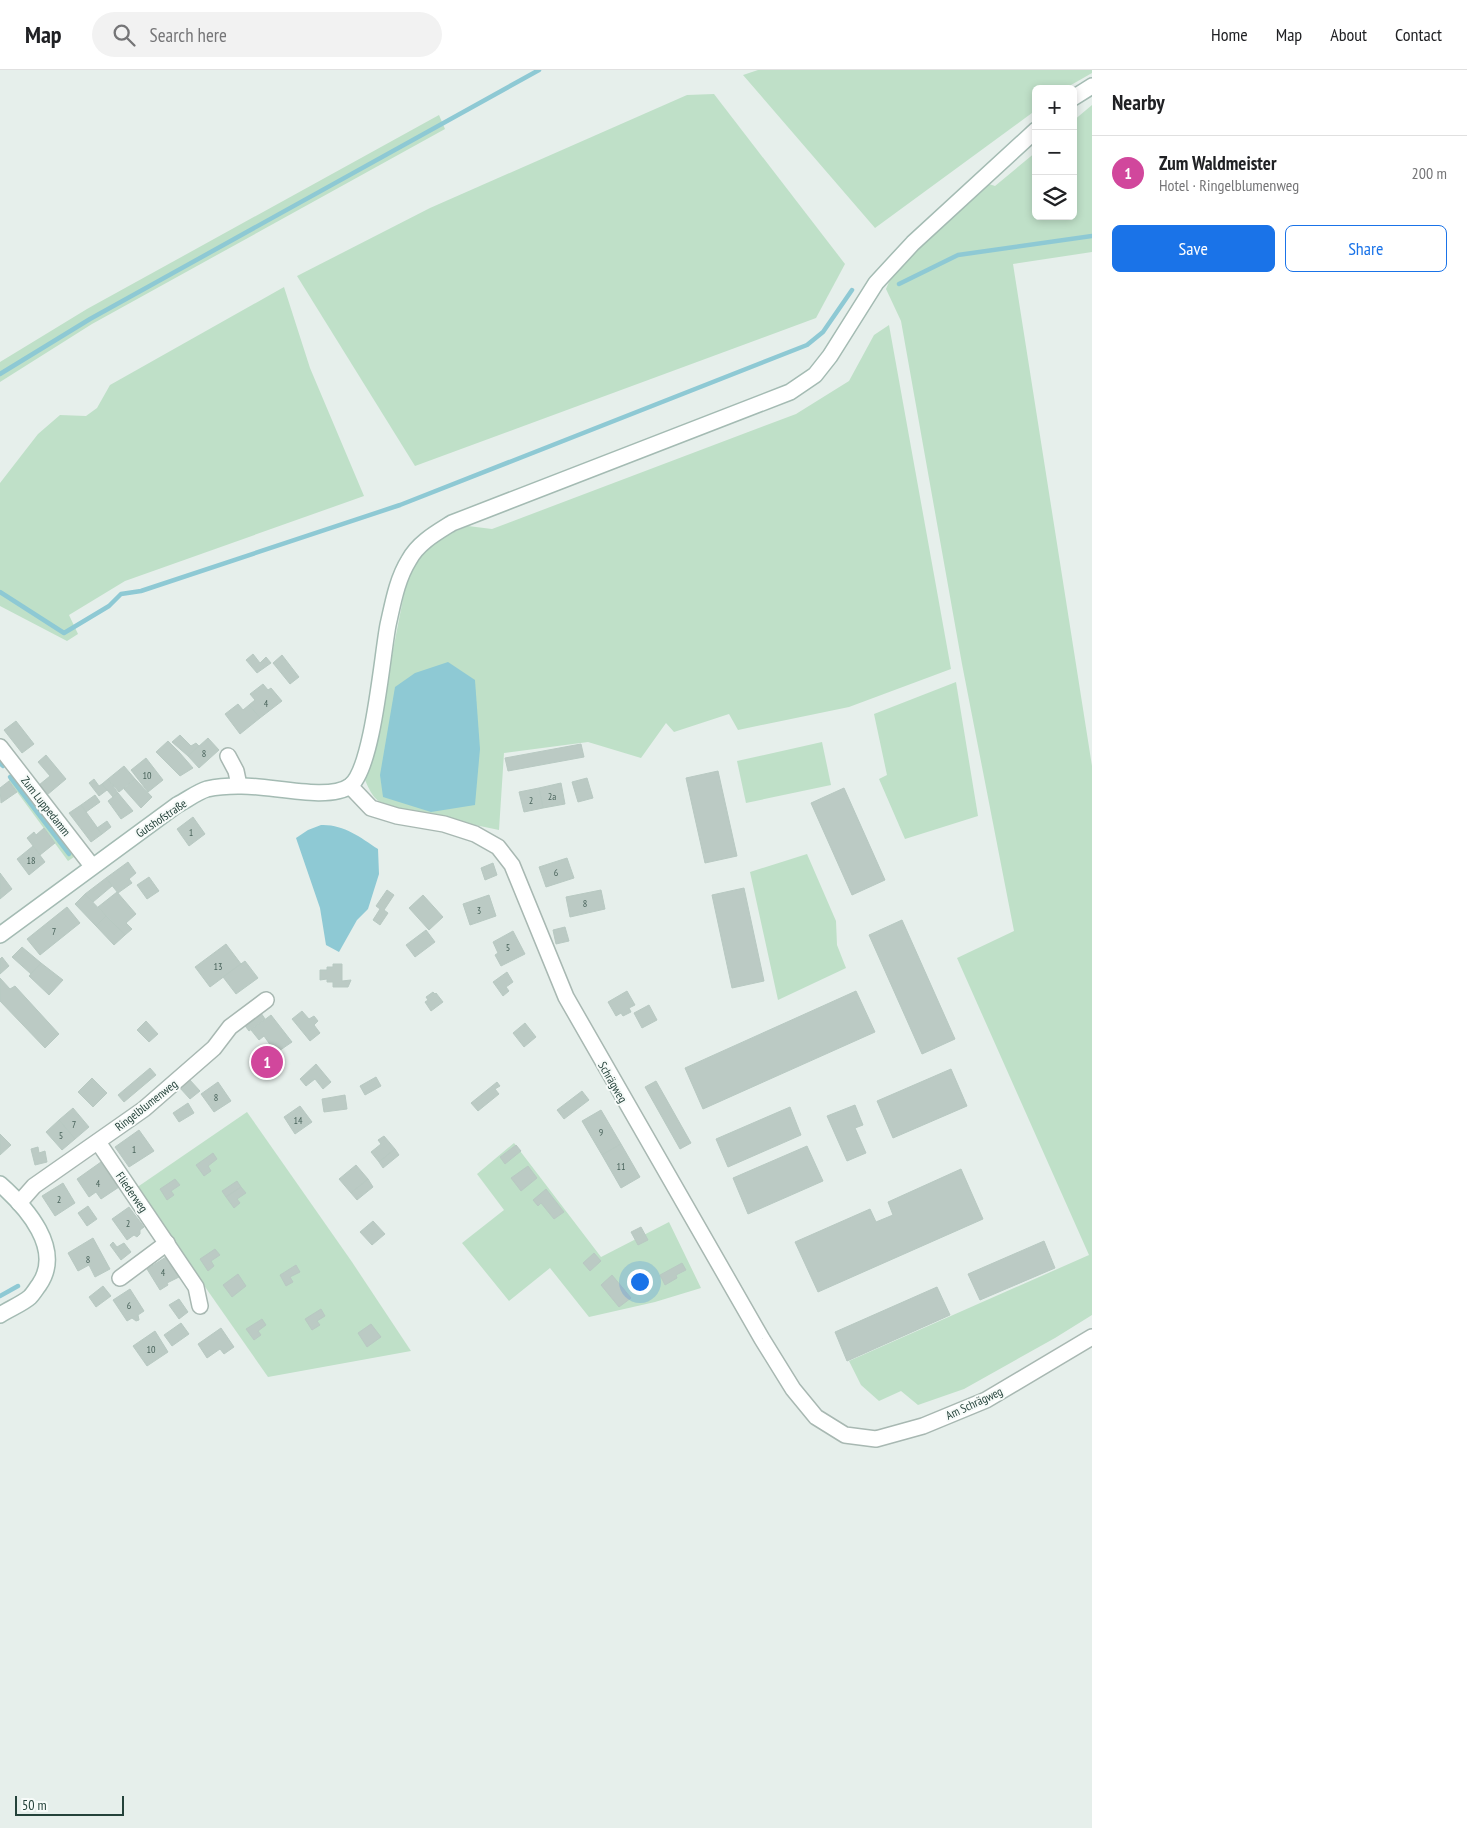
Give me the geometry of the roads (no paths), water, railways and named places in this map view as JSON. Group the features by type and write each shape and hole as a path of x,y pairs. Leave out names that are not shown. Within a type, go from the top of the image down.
{"street":[{"path":"1077,95 1092,86"},
{"path":"350,786 361,772 370,736 388,625 398,585 409,559 420,545 452,523 790,392 815,375 830,356 876,283 913,242 1032,134"},
{"name":"Zum Luppedamm","path":"0,747 92,866"},
{"path":"228,756 236,770 239,785"},
{"name":"Gutshofstraße","path":"0,935 177,805 207,789 239,785 334,792 350,786"},
{"name":"Schrägweg","path":"350,786 371,808 397,816 444,824 475,834 498,848 512,865 566,997 758,1332 793,1390 816,1417 845,1435"},
{"name":"Ringelblumenweg","path":"19,1203 34,1186 98,1142 148,1115 214,1048 230,1027 266,1000"},
{"name":"Fliederweg","path":"98,1142 196,1286 200,1306"},
{"path":"0,1184 19,1203 37,1227 48,1258 44,1278 30,1297 0,1315"},
{"path":"120,1278 167,1243"},
{"name":"Am Schrägweg","path":"845,1435 876,1439 923,1426 986,1400 1092,1337"}],"water":[{"path":"448,662 475,680 480,749 475,805 431,812 383,797 380,775 395,687 415,673"},
{"path":"321,825 344,829 378,849 379,874 368,909 357,920 339,952 326,945 320,908 296,838 308,830"}],"waterway":[{"path":"0,374 90,319 539,70"},
{"path":"899,284 958,255 1092,236"},
{"path":"0,592 64,633 109,606 121,594 141,591 400,505 807,345 823,332 852,290"},
{"path":"0,763 3,766"},
{"path":"10,777 69,854"},
{"path":"0,1296 18,1286"}],"place":[{"name":"Zum Waldmeister","path":"267,1062"}]}
